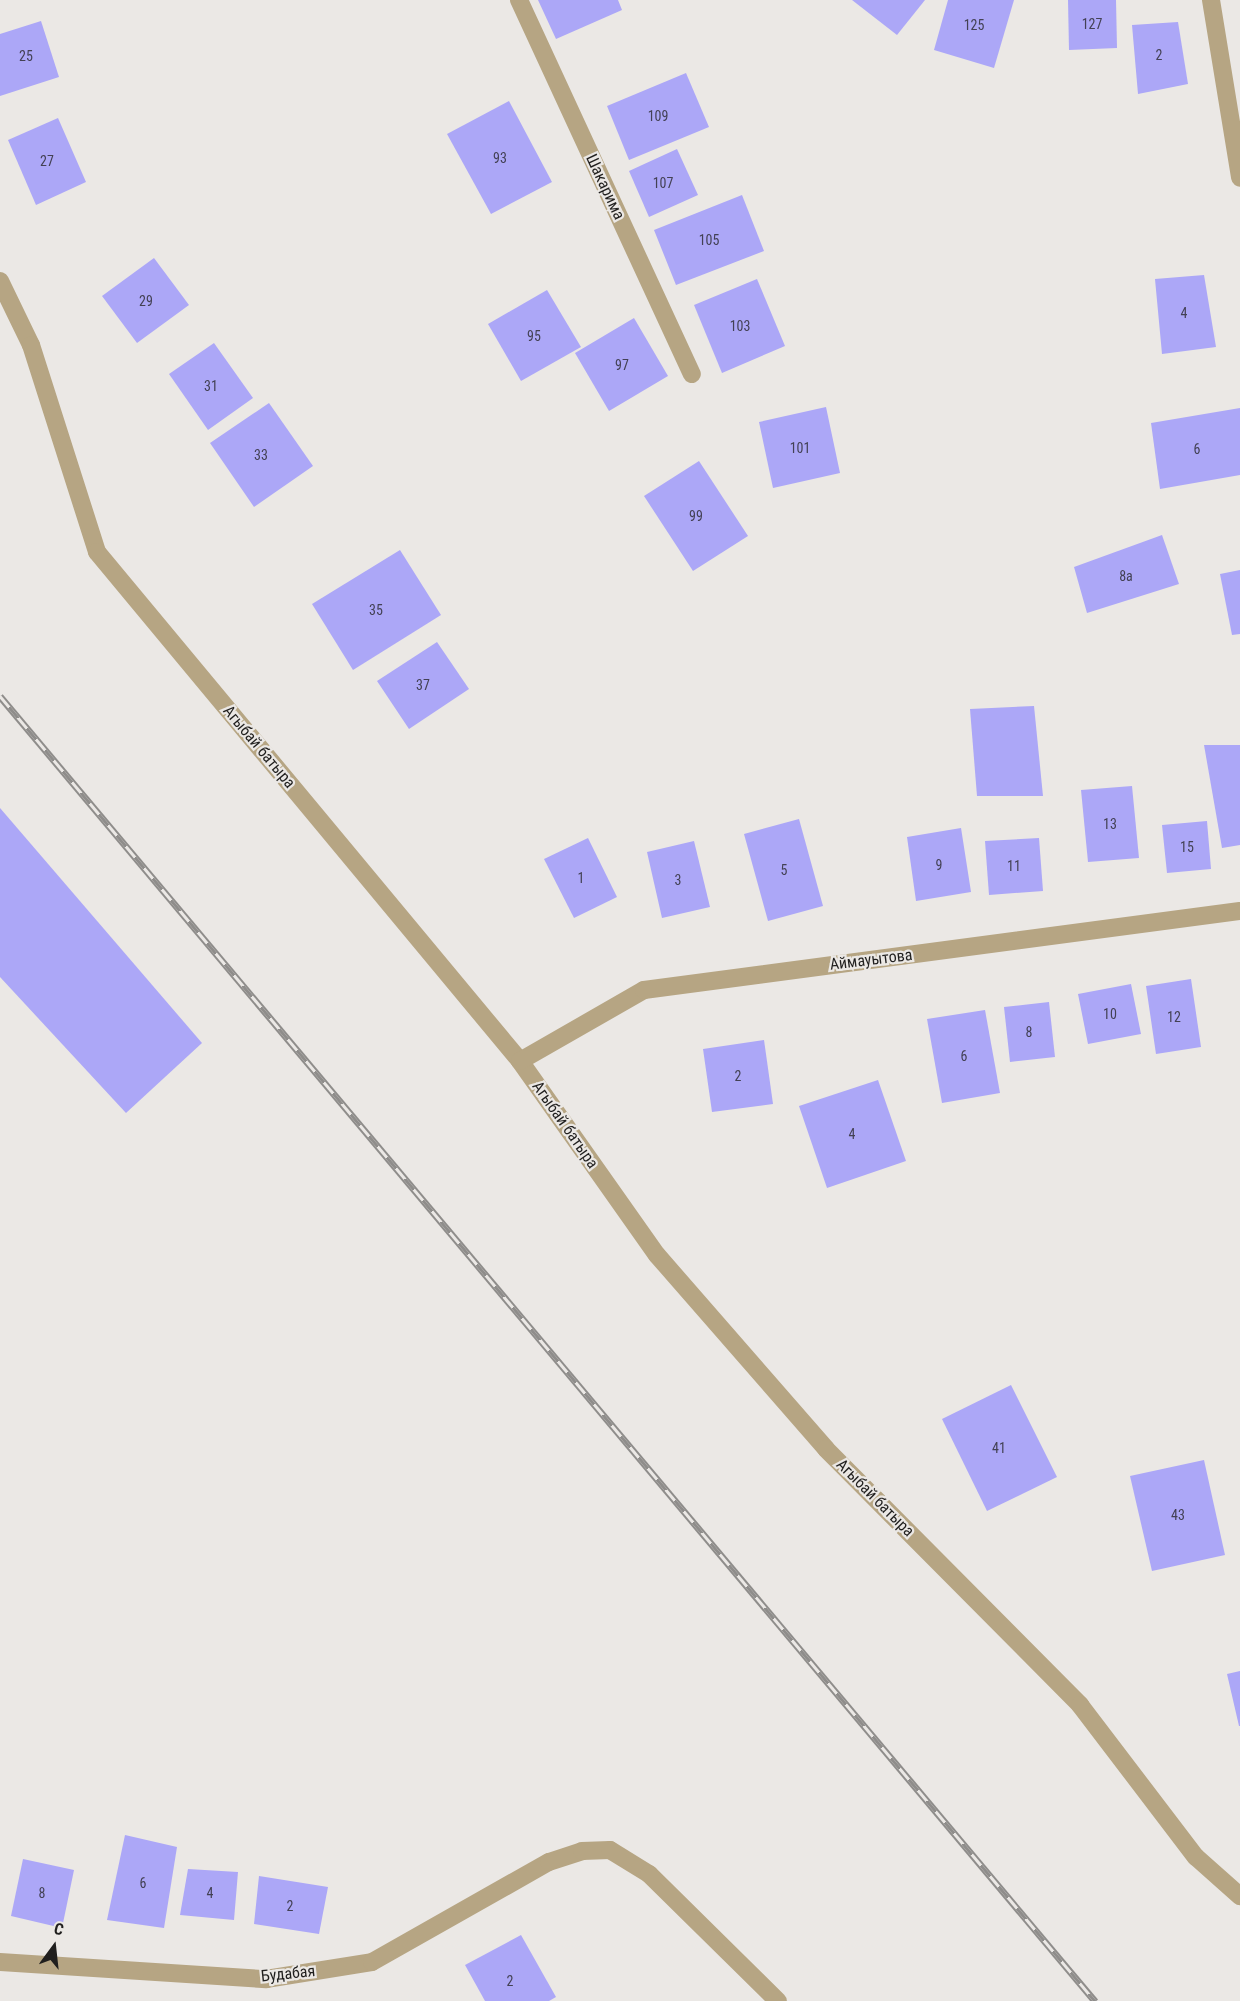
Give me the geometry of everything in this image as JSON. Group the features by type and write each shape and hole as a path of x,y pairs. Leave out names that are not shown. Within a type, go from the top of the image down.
{"street":[{"name":"Шакарима","path":"519,0 692,374"},
{"path":"1211,0 1240,178"},
{"name":"Агыбай батыра","path":"0,281 31,345 97,552 520,1061 657,1256 826,1449 1080,1706 1196,1857 1240,1896"},
{"name":"Аймауытова","path":"520,1061 644,990 1240,912"},
{"name":"Будабая","path":"0,1962 266,1979 372,1962 549,1862 582,1851 610,1850 649,1874 778,2001"}],"building":[{"path":"538,0 618,0 622,10 556,39"},
{"path":"852,0 925,0 897,35"},
{"path":"948,0 1014,0 994,68 934,50"},
{"path":"1068,0 1116,0 1117,48 1069,50"},
{"path":"41,21 59,77 0,96 0,34"},
{"path":"1178,22 1188,84 1138,94 1132,25"},
{"path":"686,73 709,127 629,160 607,106"},
{"path":"509,101 552,182 491,214 447,134"},
{"path":"58,118 86,182 36,205 8,140"},
{"path":"677,149 698,195 649,217 629,171"},
{"path":"742,195 764,251 676,285 654,230"},
{"path":"154,258 189,305 137,343 102,296"},
{"path":"1204,275 1216,347 1162,354 1155,279"},
{"path":"757,279 785,346 722,373 694,305"},
{"path":"547,290 581,347 521,381 488,324"},
{"path":"634,318 668,376 609,411 575,353"},
{"path":"214,343 253,398 208,430 169,374"},
{"path":"269,403 313,466 254,507 210,443"},
{"path":"826,407 840,473 773,488 759,422"},
{"path":"1240,408 1240,475 1160,489 1151,423"},
{"path":"699,461 748,536 693,571 644,496"},
{"path":"1162,535 1179,584 1087,613 1074,567"},
{"path":"400,550 441,615 353,670 312,604"},
{"path":"1240,570 1240,634 1232,635 1220,574"},
{"path":"437,642 469,689 409,729 377,681"},
{"path":"1034,706 1043,796 977,796 970,709"},
{"path":"1204,745 1240,745 1240,845 1222,848"},
{"path":"1132,786 1139,858 1088,862 1081,790"},
{"path":"0,808 202,1043 126,1113 0,977"},
{"path":"799,819 823,906 768,921 744,834"},
{"path":"1207,821 1211,869 1167,873 1162,825"},
{"path":"961,828 971,892 916,901 907,837"},
{"path":"588,838 617,897 574,918 544,859"},
{"path":"1039,838 1043,891 989,895 985,841"},
{"path":"694,841 710,907 662,918 647,852"},
{"path":"1191,979 1201,1047 1156,1054 1146,986"},
{"path":"1131,984 1141,1034 1088,1044 1078,994"},
{"path":"1049,1002 1055,1057 1010,1062 1004,1007"},
{"path":"985,1010 1000,1093 942,1103 927,1019"},
{"path":"764,1040 773,1104 712,1112 703,1049"},
{"path":"878,1080 906,1161 827,1188 799,1106"},
{"path":"1011,1385 1057,1477 987,1511 942,1419"},
{"path":"1204,1460 1225,1555 1152,1571 1130,1476"},
{"path":"1240,1671 1240,1726 1239,1726 1227,1674"},
{"path":"125,1835 177,1847 164,1928 107,1920"},
{"path":"23,1859 74,1870 62,1928 11,1916"},
{"path":"188,1869 238,1872 234,1920 180,1915"},
{"path":"259,1876 328,1887 319,1934 254,1924"},
{"path":"521,1935 556,1997 549,2001 485,2001 465,1965"}],"railway":[{"path":"0,696 1095,2001"}]}
